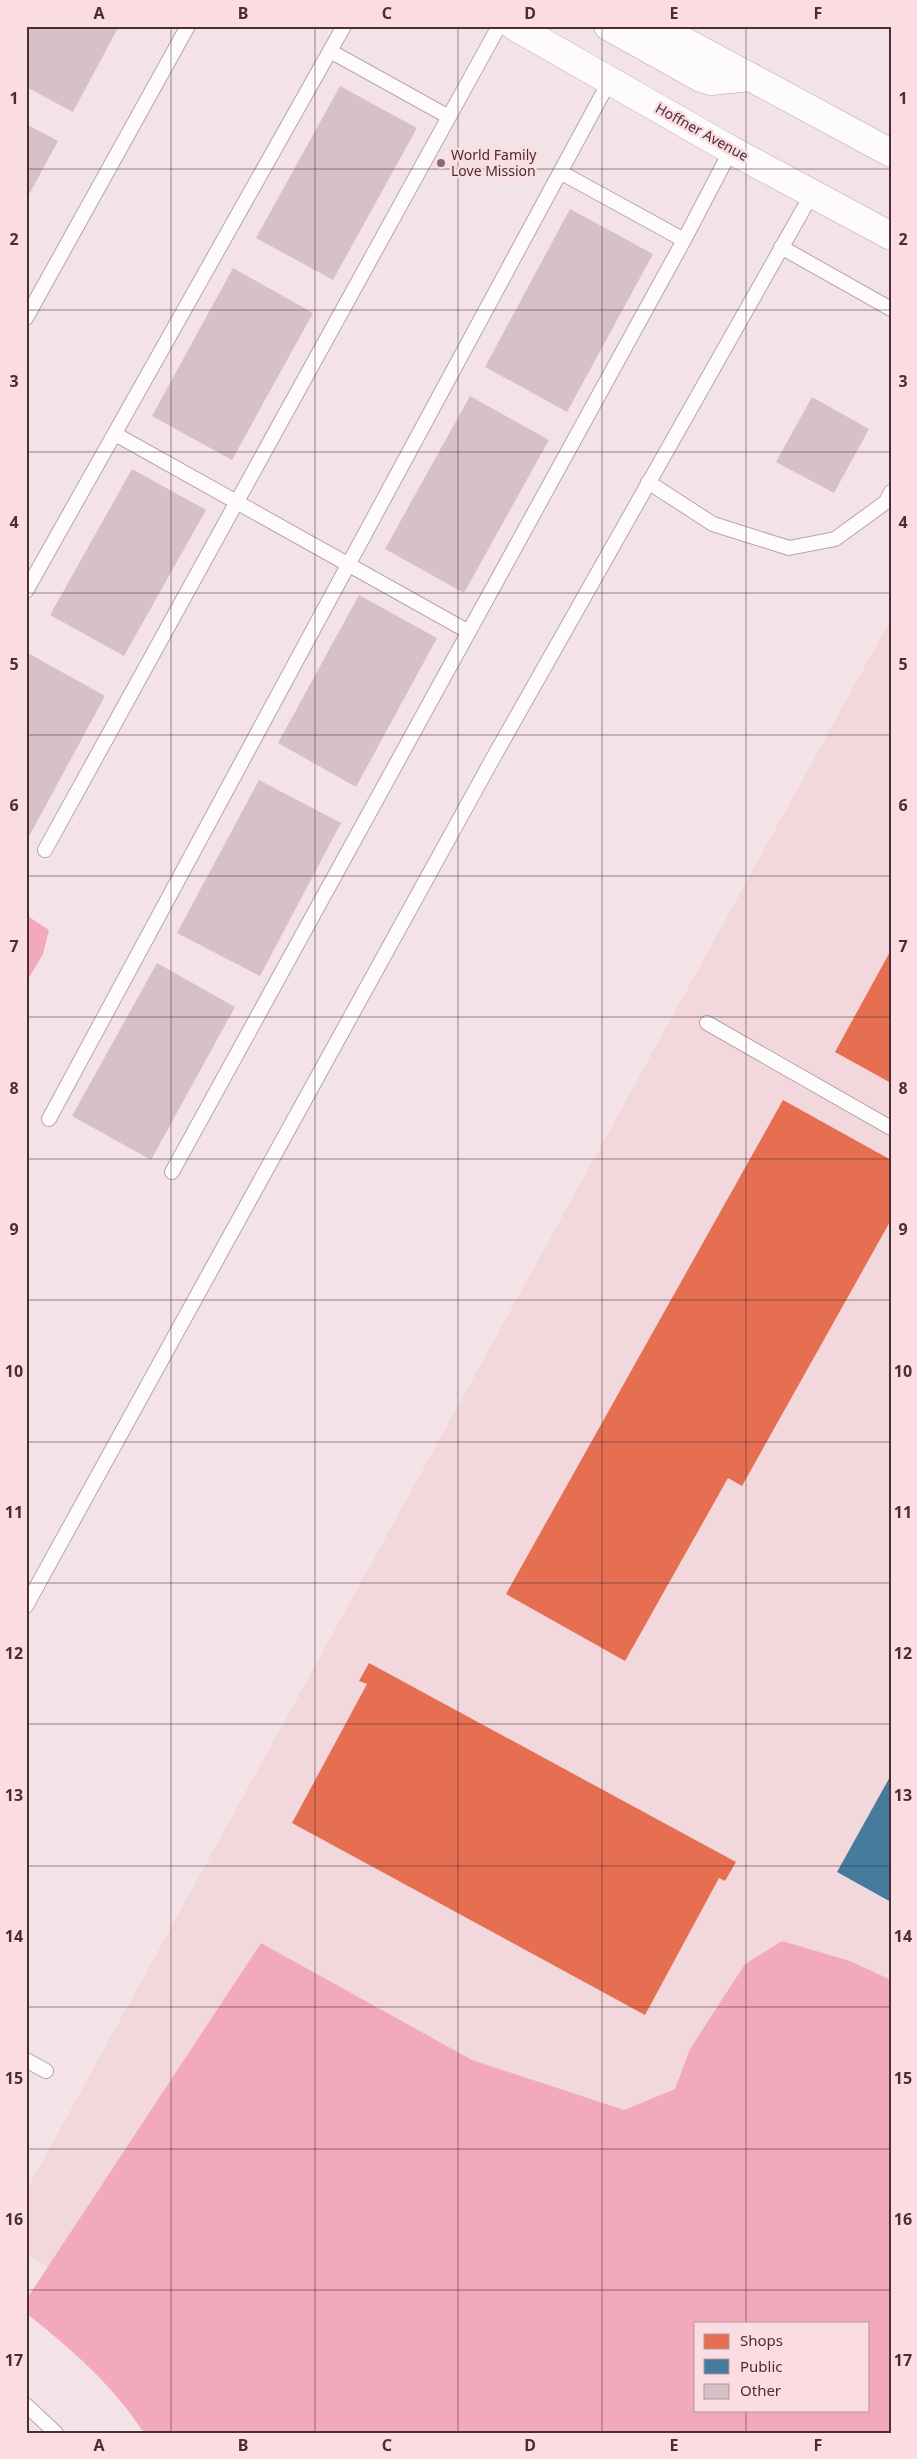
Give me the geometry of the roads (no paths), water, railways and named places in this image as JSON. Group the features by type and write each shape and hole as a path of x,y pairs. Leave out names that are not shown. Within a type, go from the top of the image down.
{"main road":[{"name":"Hoffner Avenue","path":"514,26 731,150 813,192 891,236"},
{"path":"608,26 701,78 711,81 751,77"},
{"path":"656,26 891,153"}],"lane":[{"path":"26,318 188,26"},
{"path":"26,591 344,26"},
{"path":"45,850 499,26"},
{"path":"330,51 449,117"},
{"path":"49,1119 610,80"},
{"path":"172,1172 684,240 731,150"},
{"path":"560,172 684,240"},
{"path":"26,1606 492,760 813,192"},
{"path":"781,247 891,309"},
{"path":"114,434 469,632"},
{"path":"648,482 713,524 789,548 835,539 886,502 891,492"},
{"path":"706,1023 891,1128"},
{"path":"26,2060 46,2071"},
{"path":"26,2405 56,2433"}],"place":[{"name":"World Family Love Mission","path":"441,163"}]}
